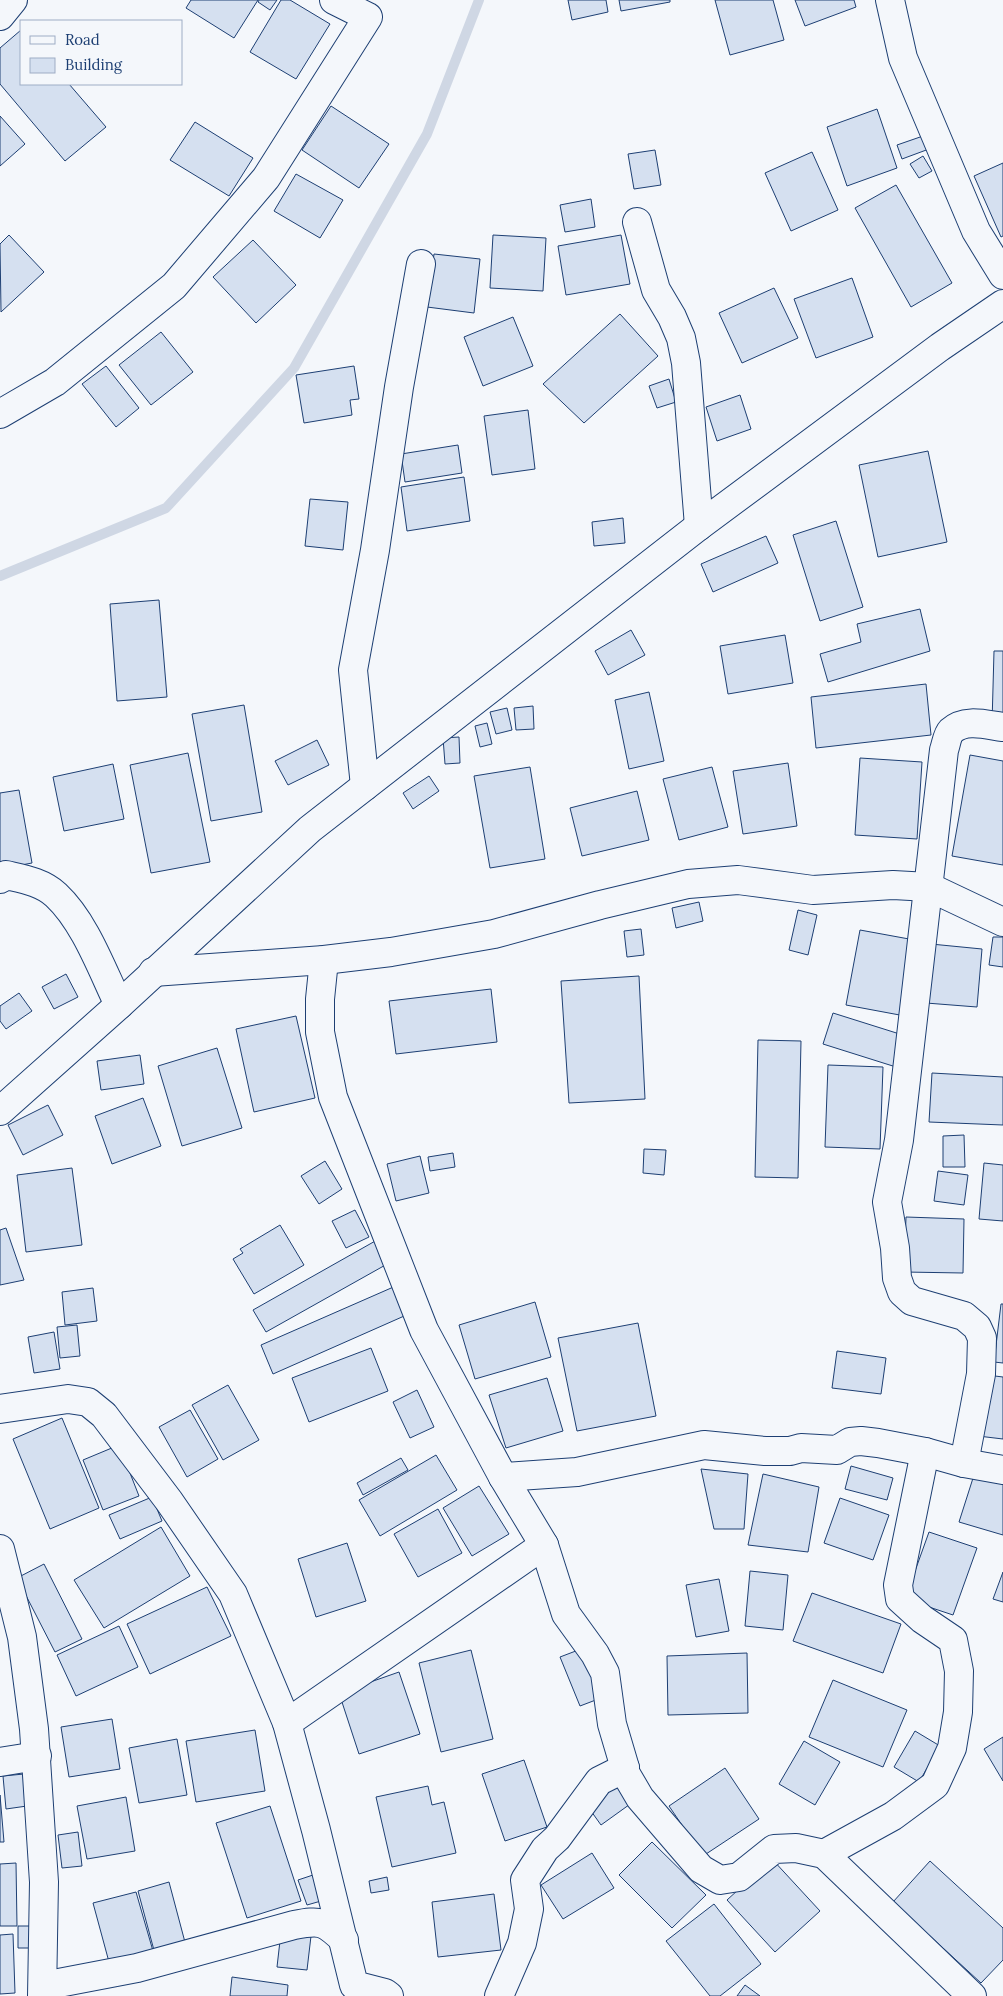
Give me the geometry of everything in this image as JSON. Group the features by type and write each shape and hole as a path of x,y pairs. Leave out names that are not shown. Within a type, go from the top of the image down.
{"street":[{"path":"0,16 13,0"},
{"path":"0,414 55,382 174,286 266,178 368,17 334,0"},
{"path":"890,0 903,58 976,231 1003,275"},
{"path":"637,222 656,290 672,317 681,338 686,362 699,526"},
{"path":"365,786 353,670 376,550 399,387 421,264"},
{"path":"0,1111 119,1005 310,829 699,526 940,347 1003,304"},
{"path":"964,1463 981,1374 982,1338 977,1327 964,1316 912,1301 902,1292 896,1278 894,1248 887,1202 899,1140 944,750 950,732 969,723 1003,727"},
{"path":"0,879 6,875 34,882 55,894 80,925 119,1005"},
{"path":"153,972 324,960 391,952 494,934 600,904 688,884 738,880 813,890 893,885 929,887 1003,922"},
{"path":"324,960 320,999 320,1032 333,1097 424,1330 503,1477 544,1545 566,1614 595,1654 604,1674 612,1724 624,1769 640,1798 701,1869 720,1880 739,1877 774,1849 796,1848 824,1854 972,1996"},
{"path":"0,1409 68,1399 88,1402 104,1415 169,1501 234,1594 287,1723 316,1830 354,1985 385,1993 389,1996"},
{"path":"503,1477 576,1472 704,1445 765,1451 790,1451 802,1448 837,1450 850,1442 861,1441 925,1452 964,1463 1003,1470"},
{"path":"824,1854 892,1816 935,1786 952,1748 958,1712 959,1671 953,1640 922,1619 900,1600 898,1585 925,1452"},
{"path":"287,1723 544,1545"},
{"path":"0,1549 22,1637 36,1756 44,1882 43,1991 315,1921 330,1927 344,1940"},
{"path":"0,1762 36,1756"},
{"path":"499,1996 522,1944 529,1908 525,1880 545,1849 557,1838 599,1781 625,1768"}],"building":[{"path":"191,0 258,0 234,38 186,8"},
{"path":"259,0 277,0 270,10 258,2"},
{"path":"281,0 290,0 330,24 296,79 250,52"},
{"path":"568,0 606,0 608,12 572,20"},
{"path":"619,0 670,0 670,2 621,11"},
{"path":"715,0 773,0 784,40 730,55"},
{"path":"795,0 854,0 856,7 805,26"},
{"path":"20,31 20,85 70,85 106,127 65,161 0,84 0,48"},
{"path":"331,106 389,144 359,188 302,150"},
{"path":"877,109 897,168 847,186 827,127"},
{"path":"0,116 25,144 0,166"},
{"path":"195,122 253,158 229,196 170,160"},
{"path":"923,136 929,149 902,159 897,145"},
{"path":"655,150 661,185 634,189 628,154"},
{"path":"812,152 838,210 791,231 765,173"},
{"path":"923,156 932,171 919,178 910,164"},
{"path":"1003,163 1003,236 1001,237 974,176"},
{"path":"296,174 343,200 320,238 274,211"},
{"path":"896,185 952,283 911,307 855,208"},
{"path":"591,199 595,227 565,232 560,205"},
{"path":"9,235 44,272 1,312 0,244"},
{"path":"493,235 546,238 543,291 490,288"},
{"path":"621,235 630,284 566,295 558,246"},
{"path":"253,240 296,285 256,323 213,277"},
{"path":"434,254 480,259 474,313 427,307"},
{"path":"852,278 873,337 816,358 794,299"},
{"path":"774,288 798,338 742,363 719,313"},
{"path":"620,314 658,356 584,423 543,384"},
{"path":"513,317 533,366 483,386 464,337"},
{"path":"161,332 193,372 151,405 119,365"},
{"path":"106,366 139,408 116,427 82,384"},
{"path":"354,366 359,399 350,400 352,415 304,423 296,375"},
{"path":"669,379 676,402 657,408 649,386"},
{"path":"740,395 751,429 717,441 706,407"},
{"path":"528,410 535,469 492,475 484,416"},
{"path":"458,445 462,473 405,482 401,454"},
{"path":"928,451 947,542 878,557 859,465"},
{"path":"464,477 470,521 407,531 401,487"},
{"path":"310,499 348,502 343,550 305,546"},
{"path":"623,518 625,543 594,546 592,522"},
{"path":"836,521 863,607 820,621 793,535"},
{"path":"766,536 778,563 713,592 701,564"},
{"path":"159,600 167,697 117,701 110,604"},
{"path":"920,609 930,651 828,682 820,654 861,642 857,624"},
{"path":"631,630 645,655 608,675 595,651"},
{"path":"785,635 793,683 728,694 720,646"},
{"path":"994,651 1003,651 1003,725 992,724"},
{"path":"926,684 931,735 816,748 811,697"},
{"path":"649,692 664,761 629,769 615,700"},
{"path":"244,705 262,812 211,821 192,714"},
{"path":"533,706 534,729 516,730 514,708"},
{"path":"507,708 512,730 496,734 490,712"},
{"path":"487,723 492,744 480,747 475,726"},
{"path":"459,737 460,763 445,764 443,738"},
{"path":"317,740 329,765 288,785 275,761"},
{"path":"188,753 210,862 151,873 130,765"},
{"path":"970,755 1003,761 1003,865 952,856"},
{"path":"860,758 922,762 917,839 855,835"},
{"path":"788,763 797,826 743,834 733,771"},
{"path":"113,764 124,819 64,831 53,777"},
{"path":"530,767 545,859 490,868 474,776"},
{"path":"712,767 728,827 679,840 663,779"},
{"path":"429,776 439,791 413,809 403,793"},
{"path":"19,790 32,863 0,869 0,793"},
{"path":"637,791 649,840 582,856 570,808"},
{"path":"699,902 703,921 676,928 672,908"},
{"path":"798,910 817,915 808,955 789,950"},
{"path":"641,929 644,955 627,957 624,931"},
{"path":"860,930 920,941 905,1016 846,1005"},
{"path":"993,937 1003,937 1003,967 989,965"},
{"path":"931,944 982,949 977,1007 926,1003"},
{"path":"66,974 78,997 54,1009 42,987"},
{"path":"639,976 645,1099 569,1103 561,981"},
{"path":"491,989 497,1042 396,1054 389,1001"},
{"path":"19,993 32,1011 6,1029 0,1021 0,1006"},
{"path":"833,1013 906,1036 896,1067 823,1044"},
{"path":"296,1016 315,1098 254,1112 236,1029"},
{"path":"758,1040 801,1041 798,1178 755,1177"},
{"path":"217,1048 242,1128 182,1146 158,1066"},
{"path":"140,1055 144,1084 101,1090 97,1061"},
{"path":"828,1065 883,1067 880,1149 825,1147"},
{"path":"932,1073 1003,1077 1003,1125 929,1122"},
{"path":"143,1098 161,1146 112,1164 95,1116"},
{"path":"48,1105 63,1135 23,1155 8,1125"},
{"path":"964,1135 965,1167 943,1167 943,1136"},
{"path":"644,1149 666,1150 664,1175 643,1173"},
{"path":"453,1153 455,1167 430,1171 428,1157"},
{"path":"420,1156 429,1193 396,1201 387,1164"},
{"path":"325,1161 342,1189 319,1204 301,1176"},
{"path":"984,1163 1003,1165 1003,1221 979,1219"},
{"path":"72,1168 82,1245 26,1252 17,1175"},
{"path":"938,1171 968,1175 964,1205 934,1201"},
{"path":"355,1210 369,1237 346,1248 332,1221"},
{"path":"906,1217 964,1219 963,1273 904,1272"},
{"path":"280,1225 304,1265 254,1294 233,1259 243,1253 240,1249"},
{"path":"6,1228 24,1280 0,1285 0,1230"},
{"path":"377,1240 389,1263 266,1332 253,1310"},
{"path":"398,1285 411,1313 273,1374 261,1345"},
{"path":"93,1288 97,1321 65,1325 62,1292"},
{"path":"535,1302 551,1357 475,1379 459,1325"},
{"path":"1001,1304 1003,1304 1003,1363 994,1362"},
{"path":"638,1323 656,1416 577,1431 558,1338"},
{"path":"77,1325 80,1356 60,1358 57,1327"},
{"path":"54,1332 60,1369 34,1373 28,1337"},
{"path":"371,1348 388,1391 309,1422 292,1378"},
{"path":"837,1351 886,1358 881,1394 832,1388"},
{"path":"987,1375 1003,1377 1003,1439 978,1436"},
{"path":"547,1378 563,1431 506,1448 489,1395"},
{"path":"228,1385 259,1440 223,1460 192,1405"},
{"path":"417,1390 434,1427 410,1438 393,1402"},
{"path":"190,1410 218,1459 187,1477 159,1427"},
{"path":"62,1418 99,1508 50,1529 13,1439"},
{"path":"119,1445 139,1496 103,1510 83,1460"},
{"path":"436,1455 457,1490 380,1536 359,1500"},
{"path":"401,1458 408,1470 363,1495 357,1483"},
{"path":"851,1466 893,1478 887,1500 845,1489"},
{"path":"701,1469 748,1474 744,1529 714,1529"},
{"path":"763,1474 819,1487 808,1552 748,1545"},
{"path":"974,1475 1003,1484 1003,1535 959,1522"},
{"path":"479,1486 509,1534 472,1556 443,1508"},
{"path":"152,1497 162,1521 120,1539 109,1515"},
{"path":"840,1498 889,1515 873,1560 824,1543"},
{"path":"438,1509 462,1553 418,1577 394,1534"},
{"path":"161,1527 190,1576 104,1628 74,1580"},
{"path":"929,1532 977,1548 953,1615 905,1599"},
{"path":"347,1543 366,1601 316,1617 298,1559"},
{"path":"44,1564 82,1639 55,1652 17,1578"},
{"path":"750,1571 788,1575 783,1630 745,1626"},
{"path":"1003,1572 1003,1602 993,1599"},
{"path":"719,1579 729,1631 696,1637 686,1585"},
{"path":"207,1587 231,1636 150,1674 127,1624"},
{"path":"812,1593 901,1624 883,1673 793,1641"},
{"path":"119,1626 138,1667 76,1696 57,1655"},
{"path":"581,1649 601,1698 580,1706 560,1657"},
{"path":"471,1650 493,1739 441,1752 419,1663"},
{"path":"747,1653 748,1713 668,1715 667,1656"},
{"path":"399,1672 420,1734 359,1754 339,1693"},
{"path":"833,1680 907,1710 883,1767 809,1737"},
{"path":"112,1719 120,1769 69,1777 61,1727"},
{"path":"255,1730 265,1791 196,1802 186,1741"},
{"path":"915,1731 940,1746 919,1782 894,1767"},
{"path":"1003,1737 1003,1781 984,1749"},
{"path":"177,1739 187,1795 139,1803 129,1748"},
{"path":"804,1741 840,1762 815,1805 779,1784"},
{"path":"524,1760 547,1827 505,1841 482,1774"},
{"path":"725,1768 759,1819 703,1856 669,1806"},
{"path":"24,1774 27,1806 6,1809 3,1776"},
{"path":"618,1781 633,1802 601,1825 586,1804"},
{"path":"428,1786 432,1805 444,1802 456,1853 392,1867 376,1797"},
{"path":"0,1795 4,1842 0,1842"},
{"path":"126,1797 135,1851 87,1859 77,1806"},
{"path":"270,1806 301,1901 247,1918 216,1823"},
{"path":"78,1832 82,1866 62,1868 58,1835"},
{"path":"652,1842 706,1895 672,1928 619,1875"},
{"path":"592,1853 614,1888 563,1919 541,1885"},
{"path":"772,1859 820,1911 775,1952 727,1900"},
{"path":"930,1861 1003,1928 1003,1960 981,1983 893,1902"},
{"path":"16,1863 17,1926 0,1926 0,1864"},
{"path":"313,1875 321,1901 307,1905 298,1880"},
{"path":"387,1877 389,1890 371,1893 369,1881"},
{"path":"169,1882 186,1946 155,1954 138,1891"},
{"path":"136,1892 153,1951 109,1962 93,1903"},
{"path":"494,1894 501,1950 438,1957 432,1902"},
{"path":"714,1904 761,1964 720,1996 710,1996 666,1941"},
{"path":"18,1926 34,1926 35,1948 18,1948"},
{"path":"281,1932 311,1936 307,1970 277,1967"},
{"path":"13,1934 15,1993 0,1994 0,1935"},
{"path":"232,1977 288,1985 287,1996 230,1996"},
{"path":"745,1985 760,1996 737,1996"}],"waterway":[{"path":"0,576 166,508 294,368 427,134 479,0"}]}
